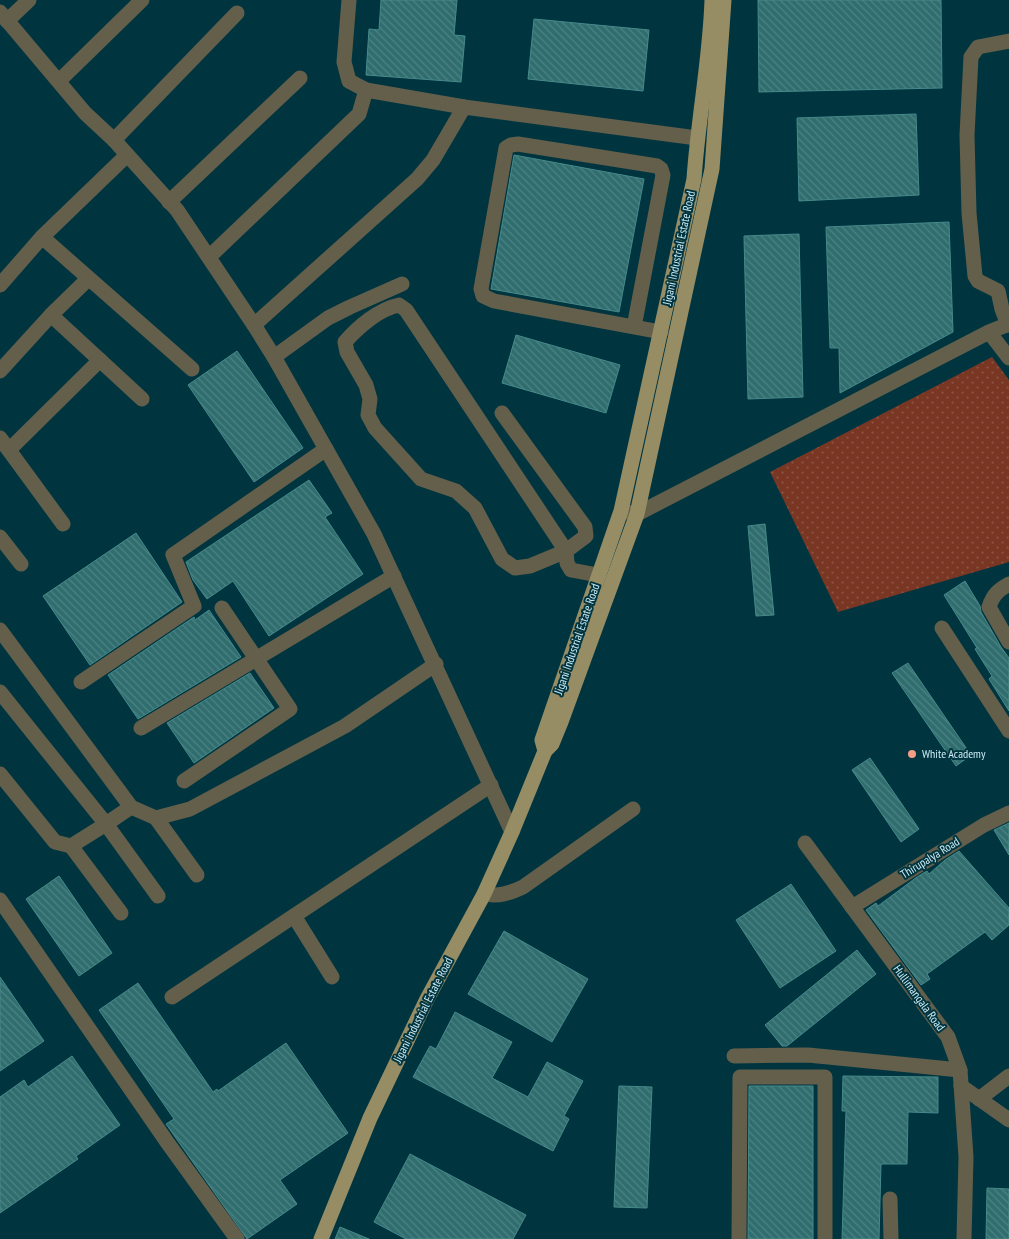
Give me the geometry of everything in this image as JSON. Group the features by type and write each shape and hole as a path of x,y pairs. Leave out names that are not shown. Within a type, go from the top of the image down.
{"main road":[{"name":"Jigani Industrial Estate Road","path":"545,751 542,740 598,575 622,511 694,179 697,138 711,29 712,0"},
{"name":"Jigani Industrial Estate Road","path":"321,1239 374,1110 427,999 484,894 545,751 552,744 637,514 712,169 724,0"}],"street":[{"path":"29,0 4,16 85,113 114,140 177,210 274,357 374,534 436,664 512,832"},
{"path":"59,81 142,0"},
{"path":"349,0 344,62 349,81 366,90 464,107 697,138"},
{"path":"114,140 237,13"},
{"path":"622,511 637,514 989,332 1008,324 1004,300 998,291 978,281 975,276 969,213 967,135 971,57 978,47 1009,41"},
{"path":"169,202 300,78"},
{"path":"209,257 359,114 366,90"},
{"path":"254,325 417,179 433,160 464,107"},
{"path":"634,326 663,175 661,169 657,166 518,144 506,148 481,289 483,296 494,301 661,332"},
{"path":"0,285 42,237 127,155"},
{"path":"42,237 192,369"},
{"path":"0,370 51,315 88,279"},
{"path":"274,357 328,318 402,284"},
{"path":"502,413 585,527 586,536 566,550 530,566 515,568 502,559 475,508 456,491 421,479 375,428 368,415 370,400 366,385 347,352 345,342 354,331 389,307 399,305 406,310 566,550 567,563 571,570 598,575"},
{"path":"51,315 142,399"},
{"path":"989,332 1009,358"},
{"path":"63,524 4,444 100,360"},
{"path":"81,682 194,606 173,555 326,449"},
{"path":"0,537 21,564"},
{"path":"141,728 394,576"},
{"path":"1009,584 998,590 991,599 989,606 1009,642"},
{"path":"184,781 290,710 222,608"},
{"path":"942,628 1009,731"},
{"path":"0,630 131,807 156,818 196,875"},
{"path":"156,818 190,809 345,726 436,664"},
{"path":"0,692 106,824 158,896"},
{"path":"0,774 55,842 71,846 121,913"},
{"path":"172,997 491,785"},
{"path":"71,846 131,807"},
{"path":"484,894 492,896 508,894 523,887 633,808"},
{"name":"Thirupalya Road","path":"852,907 984,825 1009,813"},
{"name":"Hullimangala Road","path":"805,843 948,1037 960,1078 966,1157 964,1239"},
{"path":"0,900 161,1134 237,1239"},
{"path":"294,916 332,977"},
{"path":"734,1056 808,1055 960,1078 979,1099 1009,1120"},
{"path":"979,1099 1009,1076"},
{"path":"739,1239 740,1077 825,1077 825,1239"},
{"path":"890,1199 891,1239"}],"shaded area":[{"path":"992,357 1009,380 1009,562 838,612 770,472"}],"building":[{"path":"381,0 457,0 454,35 465,36 461,82 366,75 369,29 379,30"},
{"path":"758,0 941,0 942,88 759,92"},
{"path":"534,19 649,30 643,91 528,79"},
{"path":"916,114 919,195 799,201 797,118"},
{"path":"514,155 644,179 619,312 491,289"},
{"path":"949,222 953,332 840,393 839,348 830,348 826,227"},
{"path":"799,234 803,397 748,399 744,236"},
{"path":"516,335 620,365 606,413 502,383"},
{"path":"237,351 303,448 254,482 188,385"},
{"path":"309,480 332,513 325,517 363,574 269,636 233,581 207,599 193,580 186,562"},
{"path":"765,524 774,615 756,616 748,526"},
{"path":"136,533 182,602 90,665 43,596"},
{"path":"965,581 1009,658 1009,711 989,679 992,676 975,649 977,648 944,595"},
{"path":"209,610 241,657 138,719 108,675 194,617 195,620"},
{"path":"908,663 971,755 956,766 892,673"},
{"path":"250,673 274,708 194,763 167,723"},
{"path":"870,758 919,829 901,842 852,770"},
{"path":"1009,823 1009,855 994,830"},
{"path":"959,851 1009,908 1009,925 992,940 985,932 927,974 930,979 921,985 866,910 876,903 878,906 927,871 929,874"},
{"path":"59,876 112,953 79,976 26,899"},
{"path":"791,884 836,951 780,988 736,920"},
{"path":"504,931 588,979 552,1042 468,994"},
{"path":"857,950 876,974 787,1046 782,1046 765,1025"},
{"path":"0,977 44,1041 0,1071"},
{"path":"138,983 213,1092 217,1089 218,1091 286,1043 348,1133 280,1180 297,1204 247,1239 166,1124 174,1119 99,1010"},
{"path":"455,1012 512,1042 492,1078 528,1097 547,1062 583,1081 564,1116 569,1119 553,1151 413,1077 430,1046 436,1049"},
{"path":"72,1056 120,1125 76,1156 78,1159 0,1213 0,1097 24,1080 28,1087"},
{"path":"843,1076 938,1077 938,1113 908,1112 907,1164 881,1164 879,1239 842,1239 846,1111 842,1111"},
{"path":"619,1086 652,1087 647,1208 614,1207"},
{"path":"749,1086 813,1086 813,1239 748,1239"},
{"path":"410,1154 526,1215 513,1239 406,1239 374,1222"},
{"path":"987,1188 1009,1189 1009,1239 986,1239"},
{"path":"340,1227 369,1239 335,1239"}],"place":[{"name":"White Academy","path":"912,754"}]}
